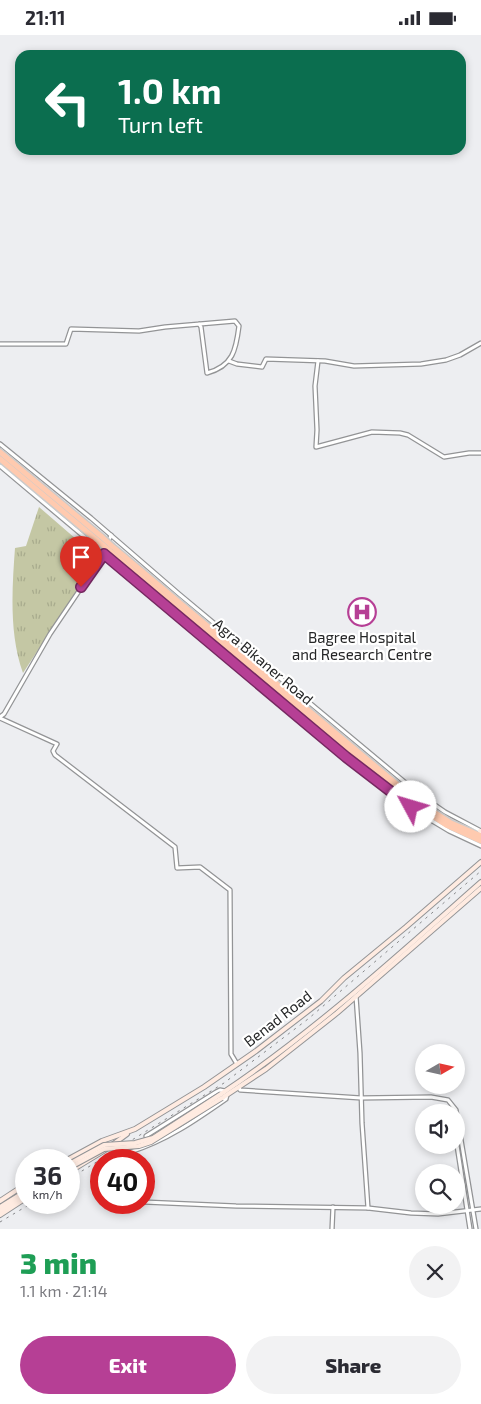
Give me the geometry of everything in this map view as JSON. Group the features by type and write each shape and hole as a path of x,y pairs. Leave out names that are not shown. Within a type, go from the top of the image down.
{"highway":[{"path":"0,452 100,539"},
{"path":"0,459 100,539 433,818 481,841"},
{"path":"400,790 435,813 481,836"}],"main road":[{"name":"Benad Road","path":"80,1153 102,1141 135,1129 204,1087 237,1064 320,1001 344,978 481,862"},
{"path":"380,974 481,882"},
{"path":"80,1158 104,1145 135,1143 153,1138 266,1069 481,888"},
{"path":"80,1162 104,1149 145,1145 177,1127 356,995"},
{"path":"80,1166 135,1129"},
{"path":"0,1201 15,1191"},
{"path":"0,1207 15,1200"},
{"path":"0,1213 15,1202"}],"street":[{"path":"0,344 66,344 71,329 139,331 199,324 235,321 239,326 235,350 229,361 216,371 207,373 199,324"},
{"path":"229,361 237,364 262,367 266,359 318,361 354,366 421,364 446,360 460,355 481,343"},
{"path":"318,361 315,386 316,447 372,432 380,432 408,435 444,457 481,453"},
{"path":"0,444 419,794 446,812 481,831"},
{"path":"0,466 357,765 429,819 481,846"},
{"path":"111,535 104,554 50,634 0,718 57,744 53,751 55,755 175,847 177,867 200,867 230,890 230,1054 237,1064"},
{"path":"356,995 368,1208"},
{"path":"239,1087 240,1090 361,1098 441,1098 448,1100 452,1104"},
{"path":"141,1149 148,1147 171,1135 203,1115 226,1099 224,1094 220,1090 216,1092 146,1136 148,1147"},
{"path":"458,1154 470,1229"},
{"path":"463,1154 476,1229"},
{"path":"155,1202 368,1208 438,1214 481,1209"},
{"path":"332,1229 333,1207"}],"green space":[{"path":"39,507 98,558 23,673 15,643 13,595 15,548 26,546"}],"railway":[{"path":"80,1172 224,1083 308,1019 481,871"},
{"path":"0,1222 15,1213"}],"place":[{"name":"Bagree Hospital and Research Centre","path":"362,612"}],"route":[{"path":"81,587 104,554 346,757 381,782 411,807"}]}
